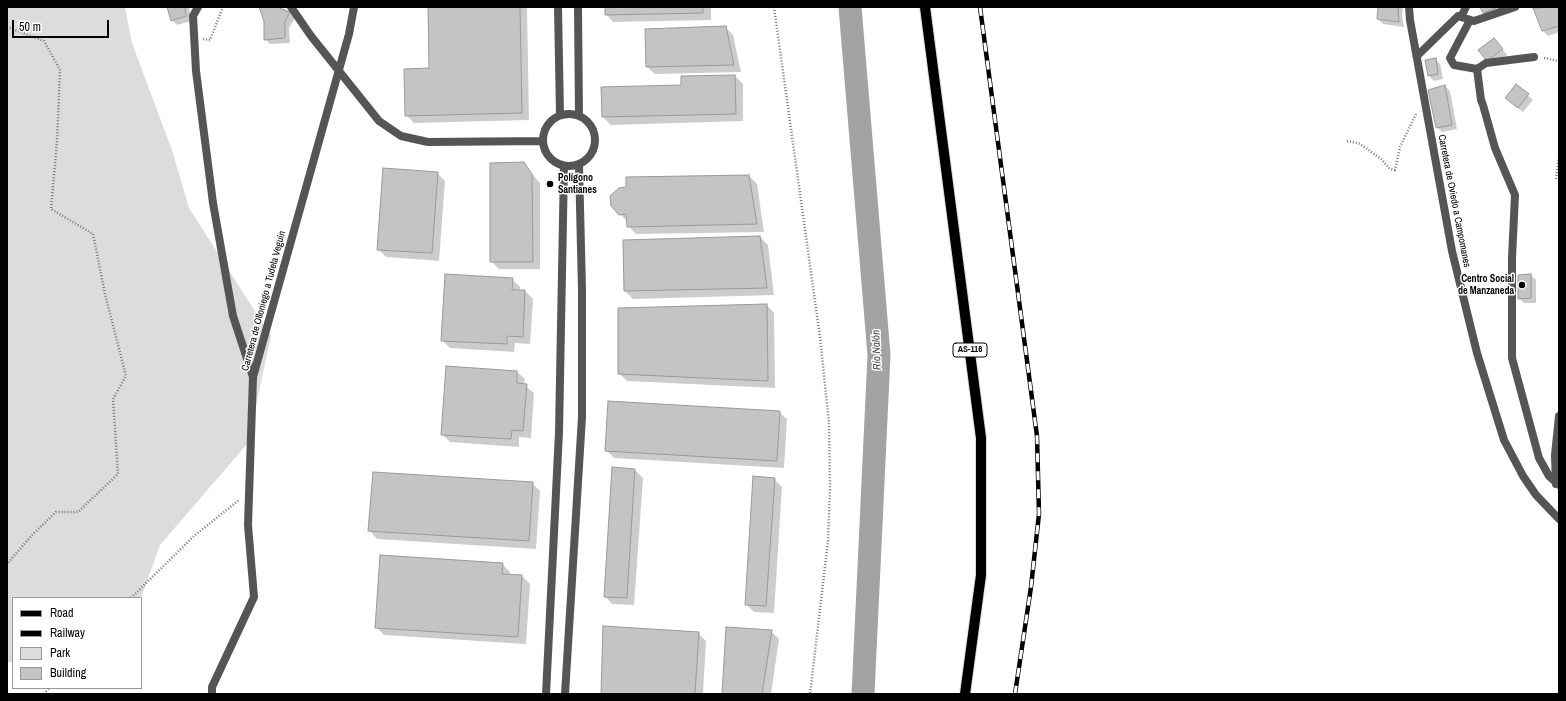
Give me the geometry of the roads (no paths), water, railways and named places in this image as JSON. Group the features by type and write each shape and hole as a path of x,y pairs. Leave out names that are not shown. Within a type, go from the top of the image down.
{"main road":[{"name":"AS-116","path":"925,7 982,438 981,575 965,694"}],"street":[{"path":"198,7 193,16 196,71 212,203 233,316 253,377"},
{"path":"291,7 311,36 379,121 401,136 428,142 542,142"},
{"name":"Carretera de Olloniego a Tudela Veguín","path":"212,694 212,687 254,597 248,525 253,377 349,34 354,7"},
{"path":"558,7 560,115"},
{"path":"578,7 579,116"},
{"name":"Carretera de Oviedo a Campomanes","path":"1409,7 1452,251 1477,353 1504,440 1523,476 1536,495 1559,519"},
{"path":"1460,17 1466,7"},
{"path":"1417,56 1458,16 1474,21 1515,7"},
{"path":"1470,20 1450,58 1454,65 1477,69 1486,63 1534,57"},
{"path":"1477,69 1481,100 1484,105 1495,148 1515,195 1512,258 1512,358 1539,458 1543,468 1558,484"},
{"path":"574,114 579,116 583,117 590,123 596,137 595,146 589,158 582,164 564,166 555,163 548,157 542,142 544,132 548,124 560,115 574,114"},
{"path":"565,694 582,418 582,290 579,164"},
{"path":"546,694 559,432 564,166"},
{"path":"1558,484 1555,455 1559,416"}],"waterway":[{"name":"Río Nalón","path":"850,7 879,355 863,694"}],"railway":[{"path":"980,7 1037,436 1039,514 1031,587 1015,694"}],"place":[{"name":"Polígono Santianes","path":"550,184"},
{"name":"Centro Social de Manzaneda","path":"1522,285"}]}
